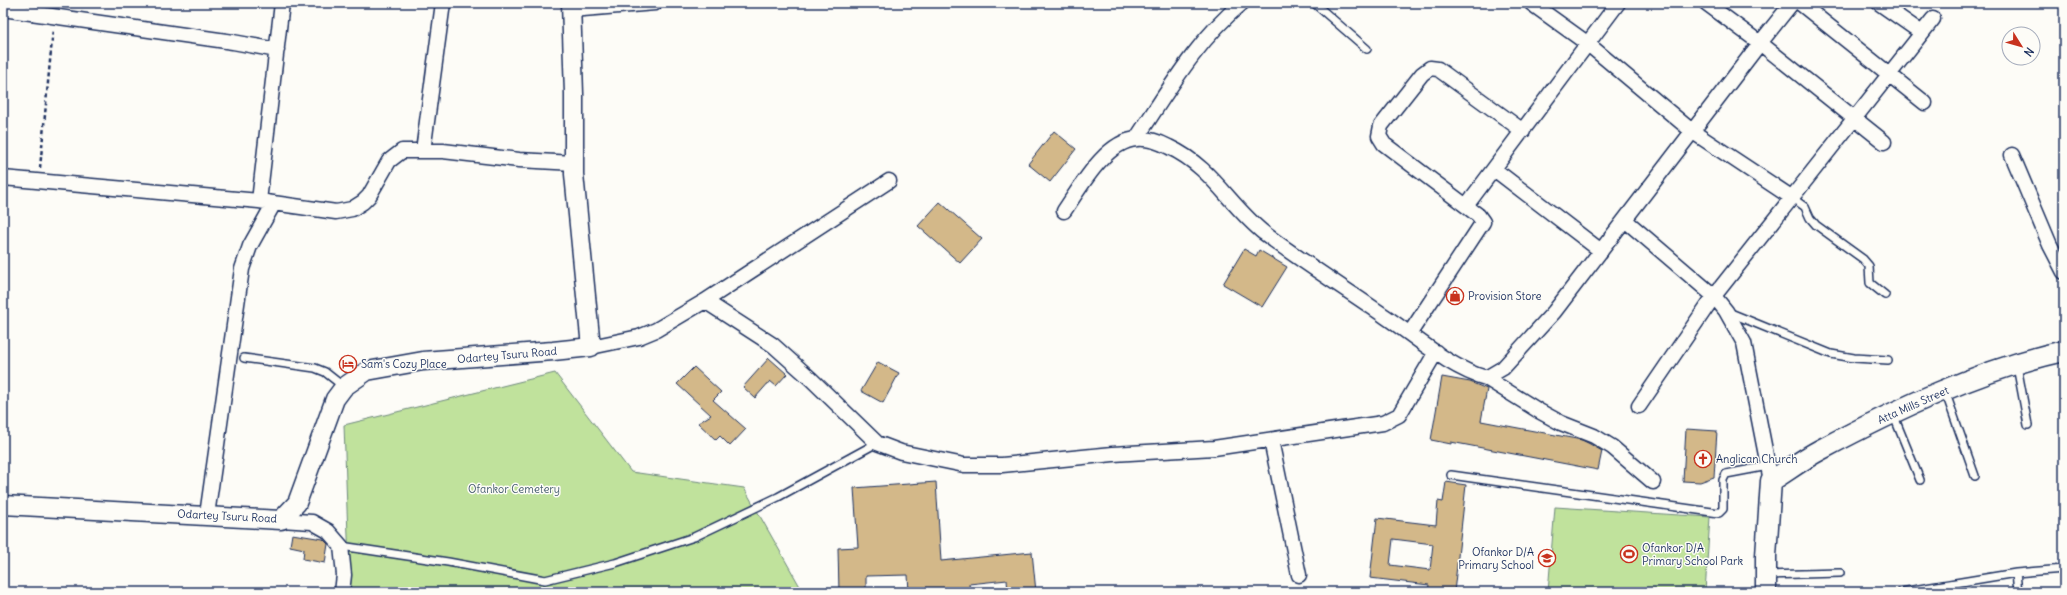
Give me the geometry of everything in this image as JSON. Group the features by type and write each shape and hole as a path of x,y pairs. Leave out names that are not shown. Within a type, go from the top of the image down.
{"main road":[{"name":"Atta Mills Street","path":"1770,473 1819,451 1893,413 1985,373 2064,351"},
{"path":"1766,584 1770,473"}],"street":[{"path":"258,201 282,3"},
{"path":"424,151 442,3"},
{"path":"655,3 571,7 574,94 574,163 591,346 639,337 656,330 705,301 889,182"},
{"path":"1136,139 1188,61 1209,34 1242,3"},
{"path":"1531,3 1588,44 1693,132 1792,197"},
{"path":"1466,206 1618,3"},
{"path":"1706,3 1760,43 1884,142"},
{"path":"1486,378 1503,368 1554,312 1792,3"},
{"path":"1800,3 1925,103"},
{"path":"1879,3 1922,33"},
{"path":"3,9 233,42 277,50"},
{"path":"1639,406 1714,296 1933,19"},
{"path":"1410,333 1483,222 1478,215 1384,144 1379,136 1381,126 1422,74 1430,68 1438,69 1523,131"},
{"path":"1064,211 1098,163 1117,146 1136,139 1158,141 1184,154 1209,174 1263,232 1436,352 1471,374 1486,378 1561,423 1594,436 1612,447 1653,482"},
{"path":"3,178 258,201 336,212 352,209 369,196 389,161 402,151 443,151 519,160 574,163"},
{"path":"2012,155 2050,245 2064,272"},
{"path":"1494,169 1601,251"},
{"path":"207,515 242,269 250,246 274,203"},
{"path":"1625,220 1714,296 1726,311 1744,343 1770,473"},
{"path":"705,301 772,345 811,379 877,443 901,452 964,465 1002,465 1113,454 1214,448 1383,424 1399,415 1436,352"},
{"name":"Odartey Tsuru Road","path":"3,505 281,520 296,503 335,399 344,387 367,371 423,361 553,351 591,346"},
{"path":"1271,440 1299,575"},
{"path":"281,520 312,522 328,531 341,546 344,575 342,592"}],"lane":[{"path":"1314,3 1367,49"},
{"path":"1792,197 1805,207 1810,218 1816,225 1862,259 1868,266 1870,283 1885,295"},
{"path":"1726,311 1831,354 1854,358 1888,360"},
{"path":"244,358 315,368 325,372 344,387"},
{"path":"2016,364 2028,425"},
{"path":"1945,391 1975,476"},
{"path":"1893,413 1920,480"},
{"path":"341,546 448,562 545,580 615,563 694,537 778,497 877,443"},
{"path":"1451,475 1719,512 1723,509 1723,480 1726,474 1770,473"},
{"path":"1901,592 2016,573 2064,569"},
{"path":"1766,584 1840,573"},
{"path":"2016,573 2018,592"}],"path":[{"path":"39,182 54,16"}],"green space":[{"name":"Ofankor Cemetery","path":"555,373 631,472 744,488 802,592 350,592 344,425"},
{"name":"Ofankor D/A Primary School Park","path":"1555,507 1710,517 1705,592 1548,592"}],"building":[{"path":"1054,131 1076,149 1050,182 1028,164"},
{"path":"940,202 982,239 960,263 918,226"},
{"path":"1244,249 1256,256 1259,250 1287,267 1262,307 1223,284"},
{"path":"769,358 787,374 776,386 770,381 755,398 743,387"},
{"path":"878,362 899,373 883,403 861,391"},
{"path":"694,367 721,392 713,400 746,429 730,446 720,436 716,440 698,423 711,415 677,384"},
{"path":"1442,377 1470,382 1487,389 1481,421 1582,440 1602,451 1598,470 1451,442 1451,444 1431,440"},
{"path":"1686,429 1717,431 1714,477 1700,482 1683,481"},
{"path":"936,482 941,561 1032,552 1036,592 1008,592 1007,580 969,584 970,592 909,592 908,575 866,576 866,592 839,592 838,548 858,547 854,488"},
{"path":"1446,482 1466,485 1454,592 1428,592 1429,585 1370,578 1377,518 1436,525 1438,501 1443,502","holes":["1393,539 1433,544 1430,570 1390,565"]},
{"path":"292,534 323,539 328,544 325,563 303,559 304,549 290,546"}],"place":[{"name":"Provision Store","path":"1455,296"},
{"name":"Sam's Cozy Place","path":"348,364"},
{"name":"Anglican Church","path":"1703,459"},
{"name":"Ofankor D/A Primary School Park","path":"1629,554"},
{"name":"Ofankor D/A Primary School","path":"1547,558"}]}
